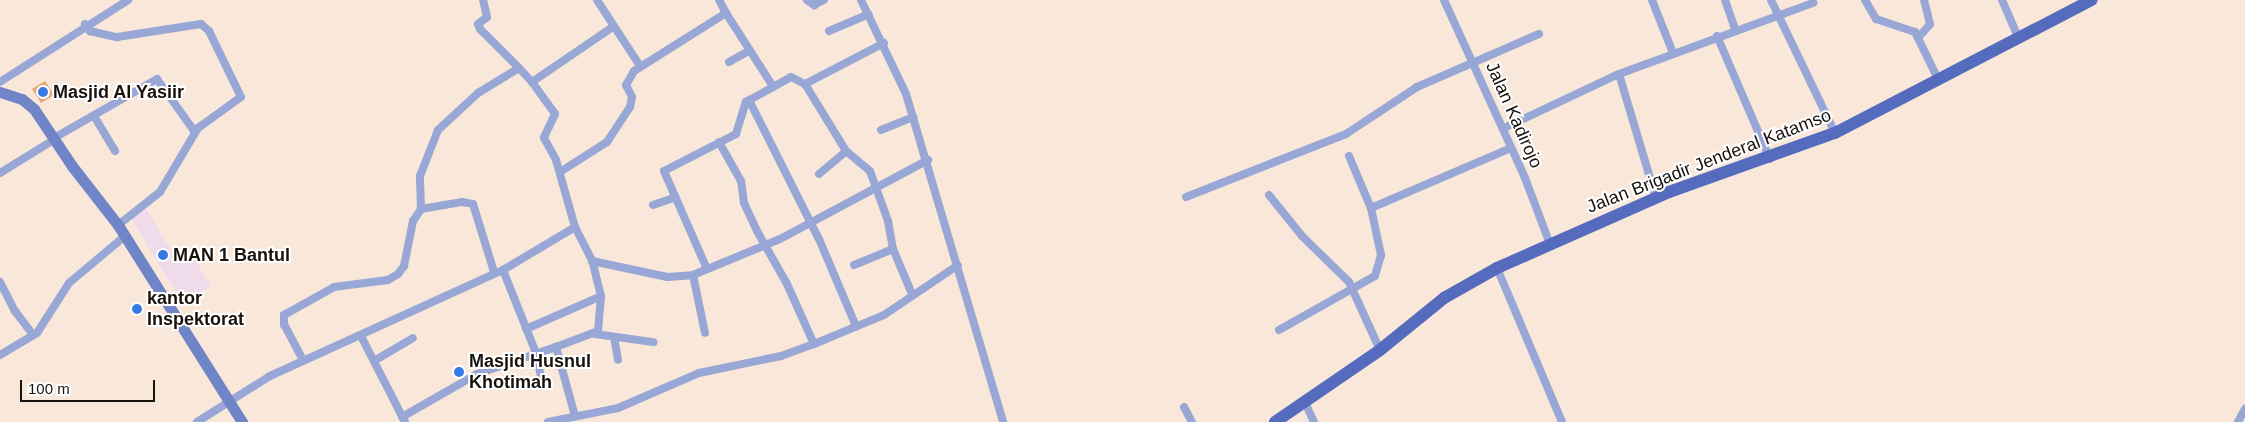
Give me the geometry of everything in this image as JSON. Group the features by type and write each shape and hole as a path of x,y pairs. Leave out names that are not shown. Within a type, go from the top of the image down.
{"main road":[{"name":"Jalan Brigadir Jenderal Katamso","path":"1275,422 1380,350 1444,298 1497,268 1656,198 1835,133 2092,0"},
{"path":"0,92 27,102 118,225 242,422"}],"street":[{"path":"0,82 85,24 128,0"},
{"path":"597,0 640,66"},
{"path":"719,0 749,51 772,85"},
{"path":"807,0 814,5 824,0"},
{"path":"861,0 884,43 914,117 1003,422"},
{"name":"Jalan Kadirojo","path":"1444,0 1504,128 1550,244"},
{"path":"1652,0 1673,53"},
{"path":"1725,0 1735,29"},
{"path":"1771,0 1835,133"},
{"path":"1865,0 1876,20 1906,27 1918,38 1938,79"},
{"path":"1918,38 1930,24 1924,0"},
{"path":"2002,0 2018,37"},
{"path":"485,1 487,17 478,24 480,29 532,82 556,114 544,138 560,172 576,227 592,261 601,296 595,334"},
{"path":"1504,128 1619,74 1735,29 1813,3"},
{"path":"560,172 606,142 630,107 632,96 626,82 640,66 726,13"},
{"path":"829,31 869,14"},
{"path":"85,24 90,31 117,37 151,35 196,23 206,28 241,97 195,132 160,192 118,225"},
{"path":"532,82 614,26"},
{"path":"1186,197 1346,134 1417,86 1475,64 1539,34"},
{"path":"1717,36 1770,158"},
{"path":"805,84 884,43"},
{"path":"729,62 749,51"},
{"path":"303,360 284,325 284,315 334,288 396,276 404,266 414,221 421,209 420,176 438,130 478,93 519,68"},
{"path":"1619,74 1656,198"},
{"path":"707,269 664,170 738,131 749,100 772,85 791,77 805,84 846,151 863,162 876,186 893,249 912,294"},
{"path":"0,173 54,138 157,79 195,132"},
{"path":"749,100 810,222 856,326"},
{"path":"94,116 115,151"},
{"path":"881,130 914,117"},
{"path":"719,142 741,181 744,203 814,344"},
{"path":"1370,208 1512,148"},
{"path":"819,174 846,151"},
{"path":"1279,330 1354,290 1375,276 1381,262 1370,208 1349,156"},
{"path":"592,261 667,277 693,275 765,245 928,160"},
{"path":"1269,195 1354,290 1380,350"},
{"path":"653,205 676,197"},
{"path":"421,209 462,202 473,204 494,272"},
{"path":"198,422 231,403 270,376 361,336 494,272 503,270 576,227"},
{"path":"0,355 34,335 69,283 125,236"},
{"path":"854,264 893,249"},
{"path":"552,421 628,405 718,367 781,356 814,344 884,315 912,294 958,266"},
{"path":"1497,268 1562,422"},
{"path":"503,270 536,353 542,380"},
{"path":"693,275 705,333"},
{"path":"0,282 14,311 34,335"},
{"path":"526,329 601,296"},
{"path":"361,336 403,420 477,374 595,334 653,342"},
{"path":"614,337 618,360"},
{"path":"374,361 413,338"},
{"path":"556,347 575,416"},
{"path":"1305,402 1314,422"},
{"path":"1184,407 1192,422"},
{"path":"2238,422 2245,408"}],"shaded area":[{"name":"MAN 1 Bantul","path":"146,209 176,258 189,250 211,286 182,303 131,218"}],"building":[{"name":"Masjid Al Yasiir","path":"45,81 54,95 41,103 32,89"}],"place":[{"name":"Masjid Al Yasiir","path":"43,92"},
{"name":"MAN 1 Bantul","path":"163,255"},
{"name":"kantor Inspektorat","path":"137,309"},
{"name":"Masjid Husnul Khotimah","path":"459,372"}]}
